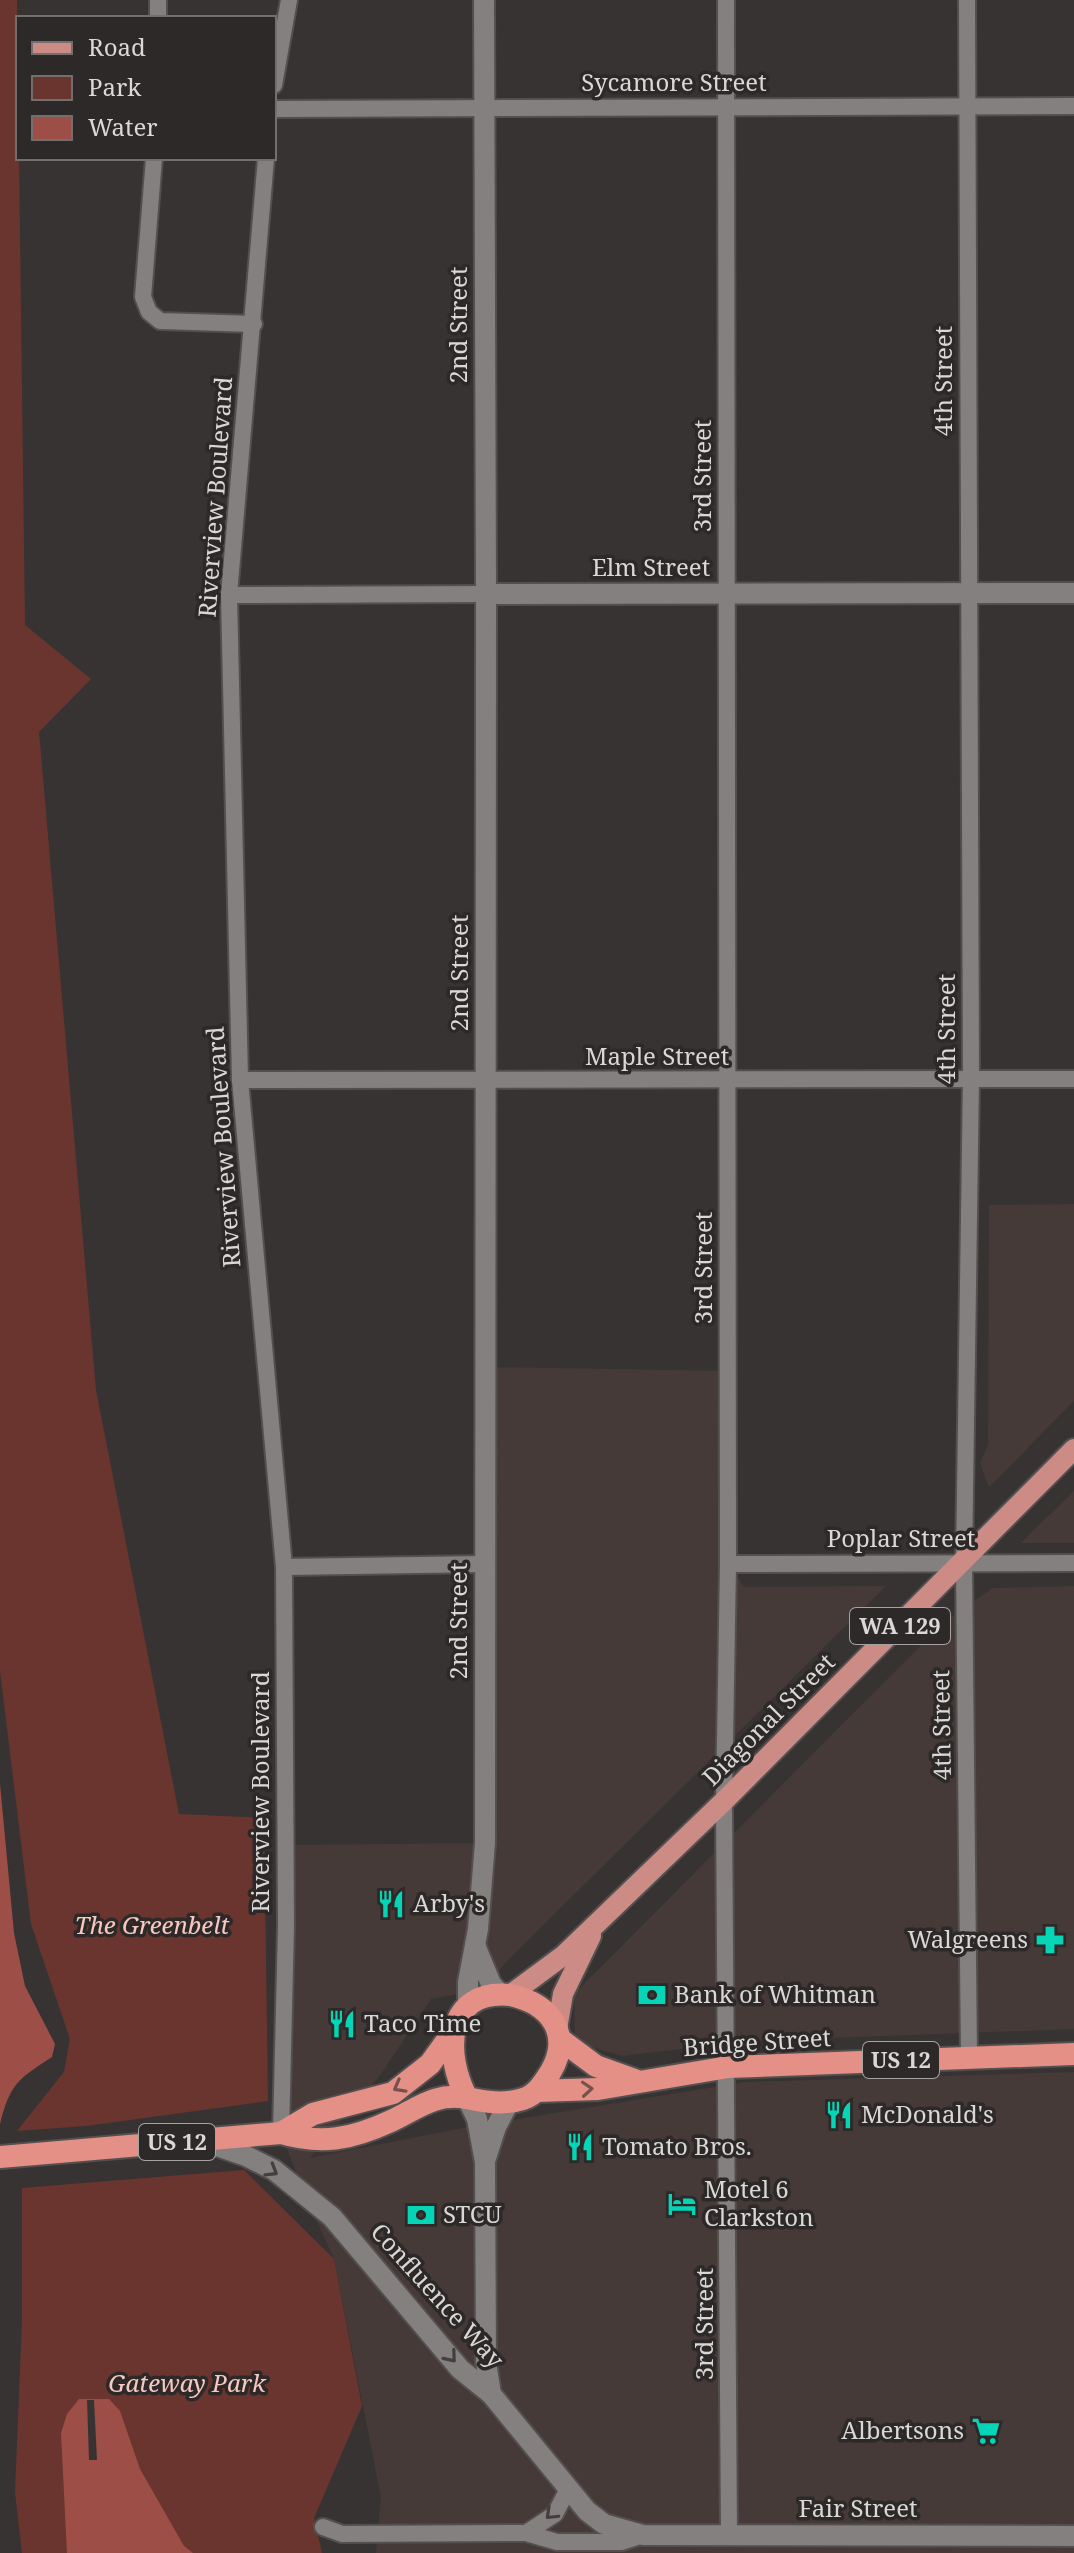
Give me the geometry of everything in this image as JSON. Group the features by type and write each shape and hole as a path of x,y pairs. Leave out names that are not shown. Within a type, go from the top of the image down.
{"highway":[{"name":"US 12","path":"505,1995 536,2004 544,2010 559,2035"},
{"path":"468,2008 483,1998 505,1995"},
{"name":"US 12","path":"281,2133 313,2114 393,2093 430,2064 468,2008"},
{"path":"453,2032 455,2070 467,2098"},
{"name":"Bridge Street","path":"559,2035 596,2066 636,2081"},
{"path":"537,2091 554,2066 559,2035"},
{"name":"Bridge Street","path":"537,2091 598,2089 728,2067 1074,2054"},
{"name":"US 12","path":"0,2157 281,2133 307,2141 352,2138 393,2121 433,2098 455,2096 509,2102 537,2091"}],"main road":[{"name":"Diagonal Street","path":"505,1995 564,1955 724,1801 1074,1449"},
{"name":"Diagonal Street","path":"559,2035 563,1994 598,1922"}],"street":[{"path":"276,74 289,0"},
{"name":"2nd Street","path":"468,2008 468,1982 485,1864 484,0"},
{"name":"3rd Street","path":"726,0 728,1564 724,1801 729,2535"},
{"name":"4th Street","path":"967,0 971,1078 964,1562 969,2058"},
{"name":"Sycamore Street","path":"276,109 1074,106"},
{"path":"154,160 143,297 149,312 160,321 254,324"},
{"name":"Riverview Boulevard","path":"266,160 229,595 240,1080 284,1567 286,1926 281,2133"},
{"name":"Elm Street","path":"229,595 1074,593"},
{"name":"Maple Street","path":"240,1080 1074,1079"},
{"name":"Poplar Street","path":"728,1564 1074,1563"},
{"path":"284,1567 485,1564"},
{"name":"2nd Street","path":"475,1945 491,1984 505,1995"},
{"path":"467,2098 477,2119 485,2162 486,2362 491,2394"},
{"path":"485,2162 496,2127 509,2102"},
{"name":"Confluence Way","path":"200,2140 246,2156 274,2170 332,2217 460,2369 491,2394 587,2511 604,2524"},
{"path":"526,2533 555,2514 568,2489"},
{"name":"Fair Street","path":"604,2524 643,2535 1074,2536"},
{"name":"Fair Street","path":"323,2527 342,2534 526,2533 557,2542 622,2542 643,2535"}],"shaded area":[{"path":"1074,1204 1074,1401 989,1487 980,1463 988,1445 989,1205"},
{"path":"486,1367 728,1371 728,1563 744,1587 886,1586 507,1961 484,1989 431,1999 381,2074 310,2158 463,2128 745,2082 1074,2072 1074,2553 376,2553 381,2497 334,2259 281,2133 286,1845 484,1843"},
{"path":"1074,1491 1074,1543 1021,1543"},
{"path":"1074,1586 1074,2029 749,2041 622,2056 575,2042 574,1994 945,1621 993,1588"}],"green space":[{"name":"The Greenbelt","path":"0,0 17,0 16,160 19,160 25,625 91,679 39,732 96,1390 179,1814 264,1818 268,2101 86,2126 17,2131 64,2072 70,2039 31,1924 0,1671"},
{"name":"Gateway Park","path":"244,2170 334,2259 362,2406 314,2518 322,2553 22,2553 15,2492 22,2320 22,2188"}],"water":[{"path":"0,1784 14,1933 25,1986 55,2044 52,2057 23,2077 12,2091 0,2124"},
{"path":"79,2399 109,2399 120,2411 140,2469 184,2546 193,2553 67,2553 61,2433 67,2414"}],"pier":[{"path":"87,2400 94,2400 97,2460 89,2460"}],"place":[{"name":"Arby's","path":"391,1904"},
{"name":"Walgreens","path":"1050,1940"},
{"name":"Bank of Whitman","path":"652,1995"},
{"name":"Taco Time","path":"342,2024"},
{"name":"McDonald's","path":"839,2115"},
{"name":"Tomato Bros.","path":"580,2147"},
{"name":"Motel 6 Clarkston","path":"682,2204"},
{"name":"STCU","path":"421,2215"},
{"name":"Albertsons","path":"986,2431"}]}
